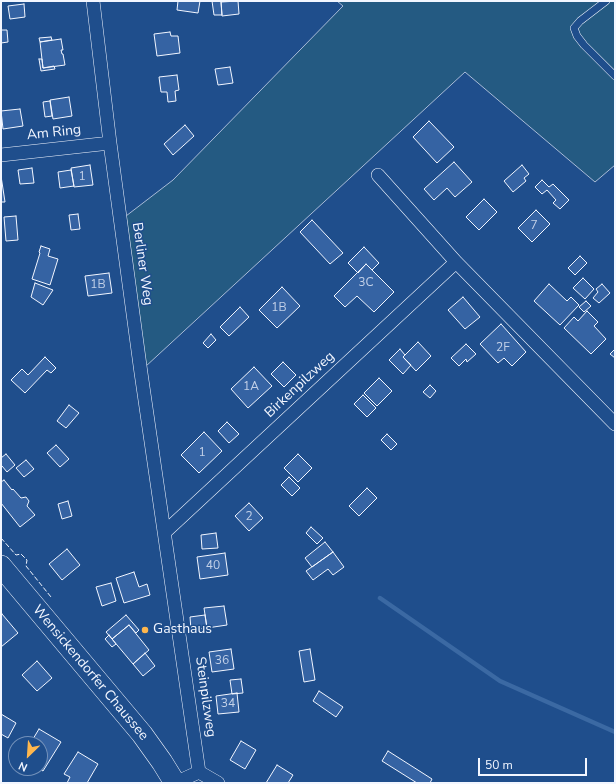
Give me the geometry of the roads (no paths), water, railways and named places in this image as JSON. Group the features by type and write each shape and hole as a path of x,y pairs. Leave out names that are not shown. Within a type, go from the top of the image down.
{"main road":[{"name":"Wensickendorfer Chaussee","path":"1,566 142,734 175,783"}],"street":[{"name":"Berliner Weg","path":"93,1 110,143 142,381 165,532"},
{"name":"Am Ring","path":"1,154 110,143"},
{"path":"378,175 456,262 615,424"},
{"name":"Birkenpilzweg","path":"165,532 456,262"},
{"name":"Steinpilzweg","path":"165,532 199,772"},
{"path":"175,783 199,772 218,783"}],"lane":[{"path":"606,1 580,21 574,28 577,36 584,46 615,76"}],"waterway":[{"path":"380,598 500,681 615,732"}],"place":[{"name":"Gasthaus","path":"145,630"}]}
